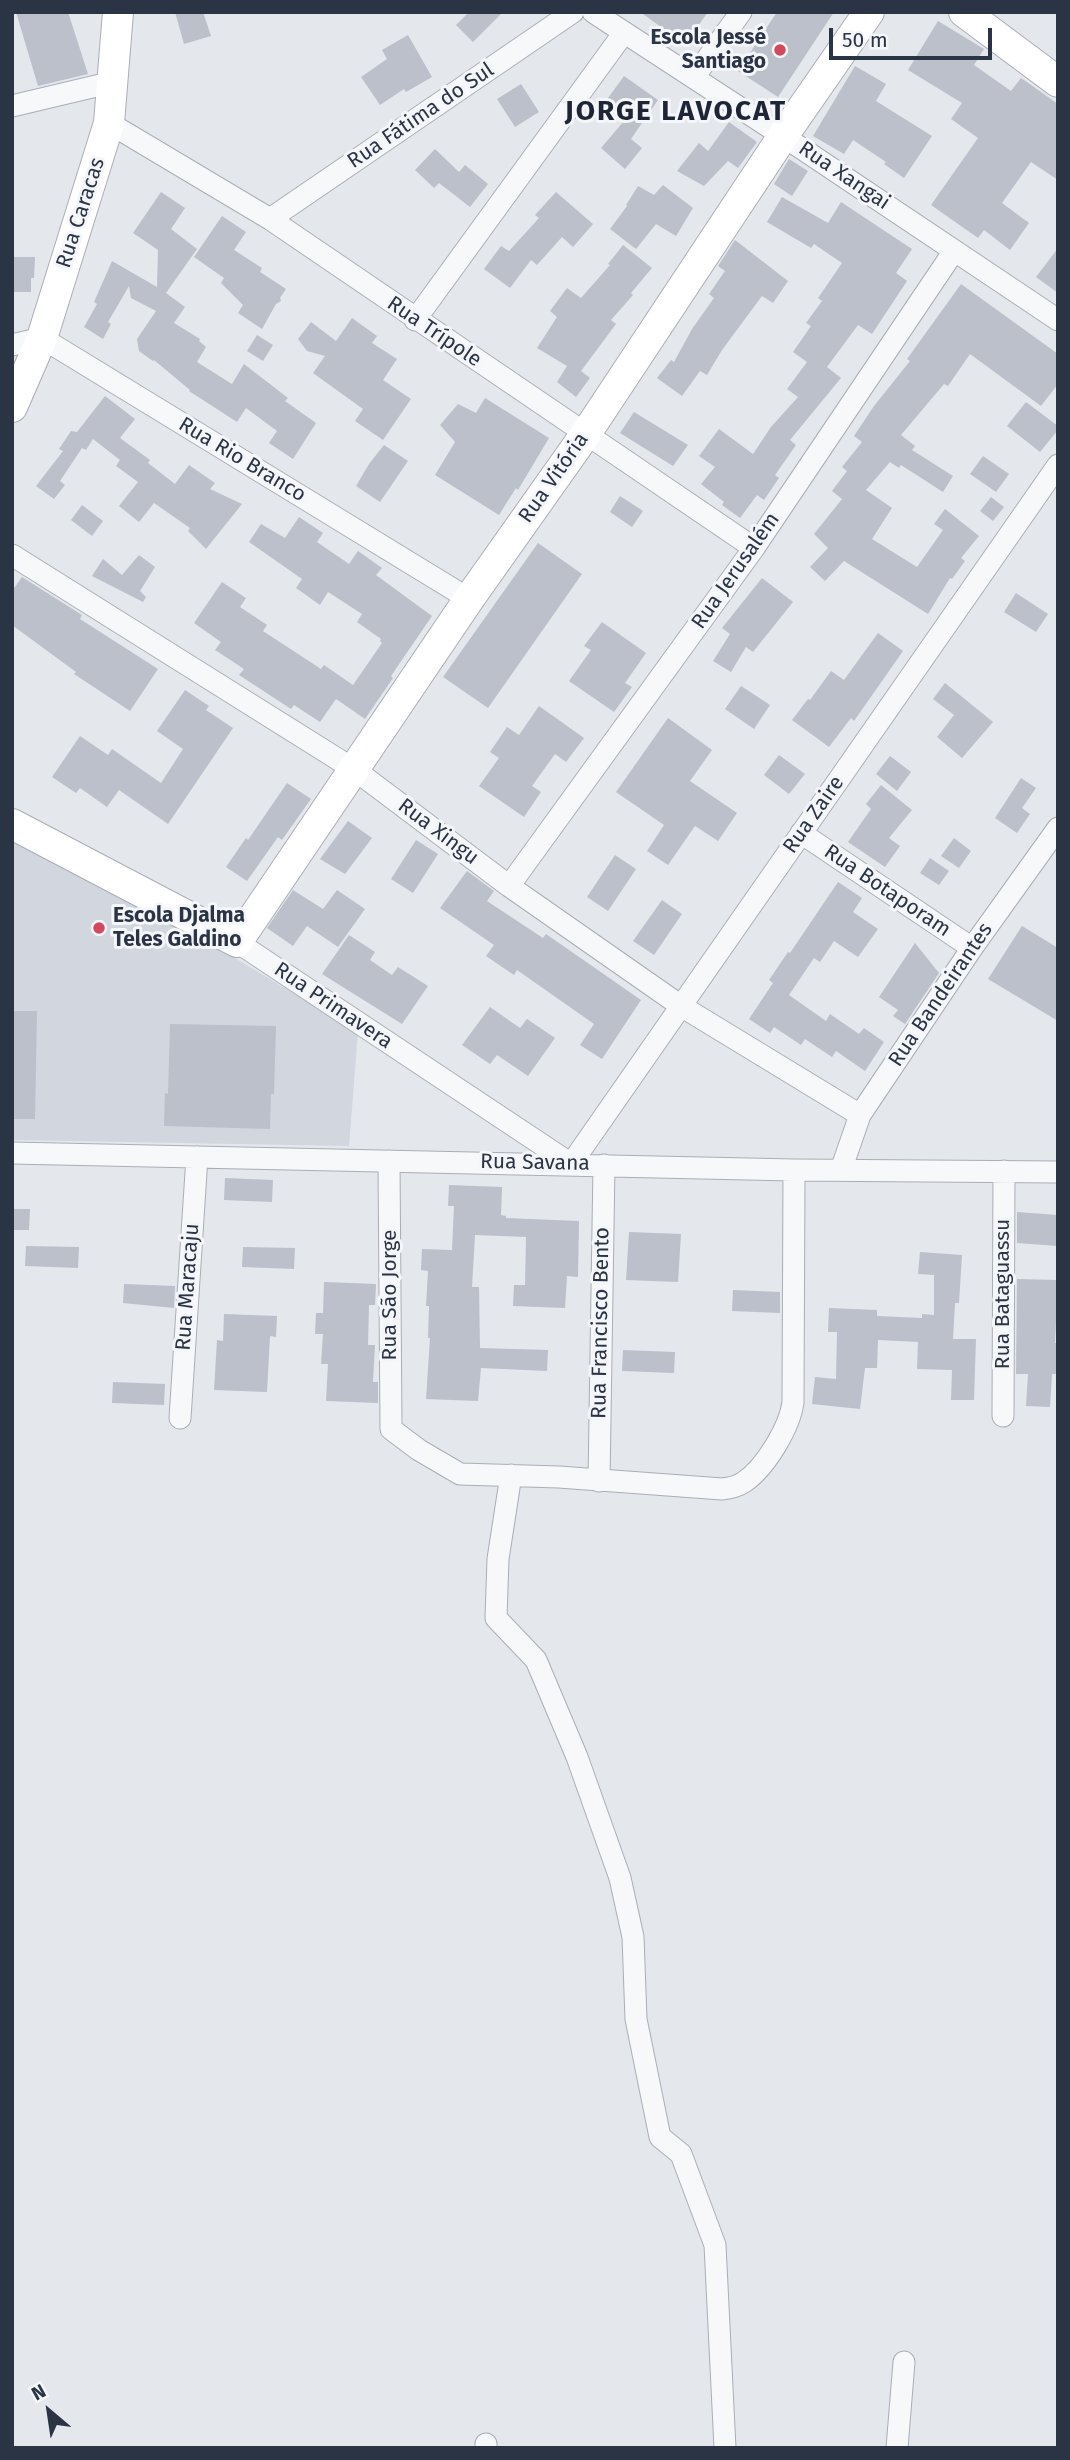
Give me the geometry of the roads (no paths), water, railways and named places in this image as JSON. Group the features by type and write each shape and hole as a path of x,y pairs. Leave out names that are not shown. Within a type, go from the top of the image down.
{"street":[{"name":"Rua Caracas","path":"12,407 42,338 109,123 118,12"},
{"name":"Rua Fátima do Sul","path":"270,219 573,12"},
{"name":"Rua Xangai","path":"593,12 623,34 783,135 1058,320"},
{"path":"694,77 741,12"},
{"name":"Rua Vitória","path":"237,942 469,599 585,435 783,135 869,12"},
{"path":"964,12 1058,82"},
{"path":"415,320 623,34"},
{"path":"12,106 113,82"},
{"name":"Rua Trípole","path":"109,123 270,219 754,548"},
{"name":"Rua Jerusalém","path":"509,886 754,548 954,251"},
{"path":"12,345 42,338"},
{"name":"Rua Rio Branco","path":"42,338 469,599"},
{"name":"Rua Zaire","path":"571,1164 1058,465"},
{"name":"Rua Xingu","path":"12,555 355,770 509,886 681,1006 860,1115"},
{"name":"Rua Primavera","path":"12,824 237,942 571,1164"},
{"name":"Rua Bandeirantes","path":"841,1170 860,1115 972,948 1058,828"},
{"name":"Rua Botaporam","path":"801,833 972,948"},
{"name":"Rua Savana","path":"12,1153 794,1170 1058,1172"},
{"name":"Rua Maracaju","path":"180,1418 197,1157"},
{"name":"Rua São Jorge","path":"389,1161 391,1429 419,1450 460,1474 511,1475"},
{"name":"Rua Francisco Bento","path":"598,1480 604,1165"},
{"path":"725,2448 715,2245 681,2154 660,2137 636,2019 633,1937 620,1878 577,1757 536,1660 496,1618 498,1559 511,1475 722,1489 746,1481 763,1464 791,1415 793,1402 794,1170"},
{"name":"Rua Bataguassu","path":"1003,1416 1004,1171"},
{"path":"897,2448 904,2362"}],"place":[{"name":"Escola Jessé Santiago","path":"780,50"},
{"name":"Escola Djalma Teles Galdino","path":"99,928"}],"district":[{"name":"JORGE LAVOCAT","path":"676,112"}]}
